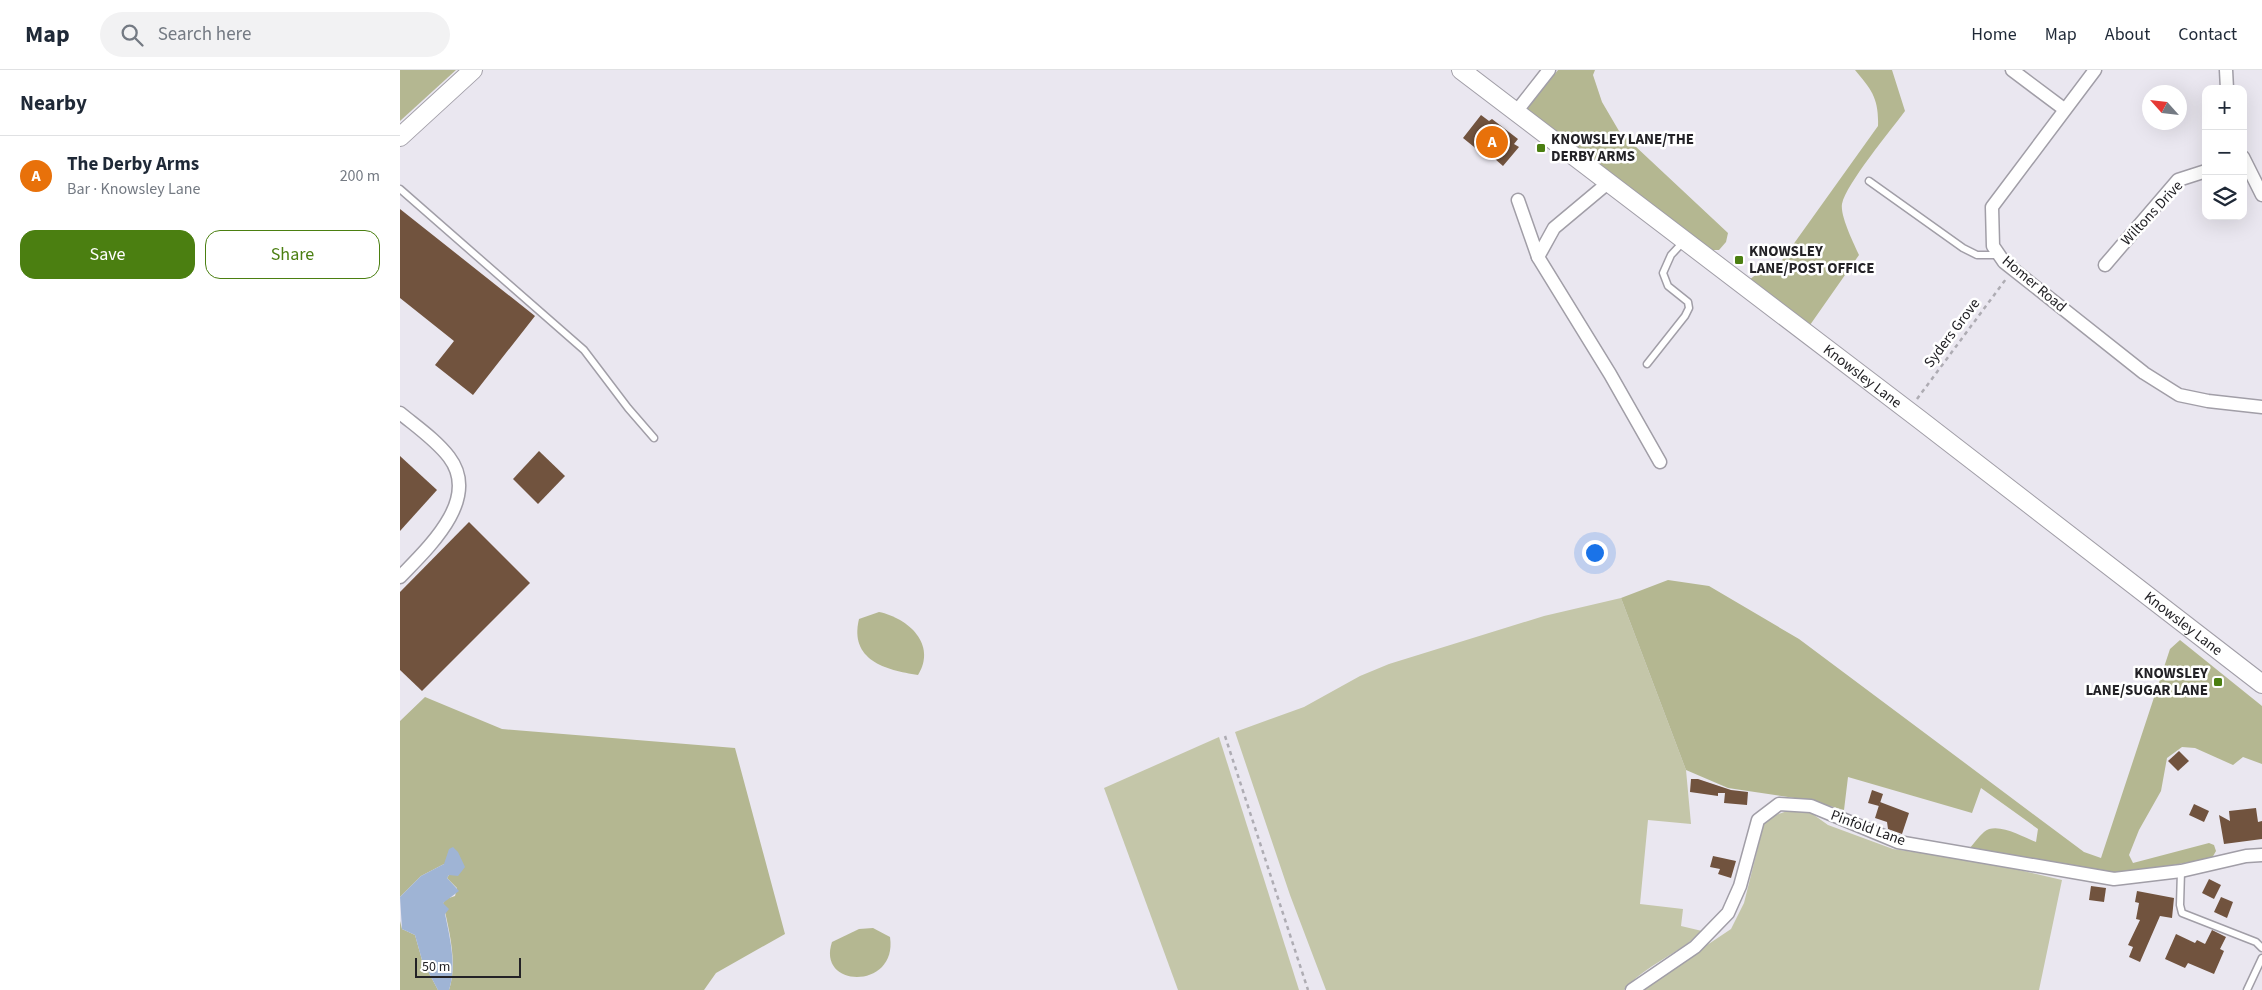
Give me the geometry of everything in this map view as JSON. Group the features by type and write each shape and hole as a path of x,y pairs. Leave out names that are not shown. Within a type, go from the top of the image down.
{"main road":[{"path":"400,137 473,70"},
{"name":"Knowsley Lane","path":"1461,70 1909,410 2262,684"}],"street":[{"path":"1516,112 1549,70"},
{"path":"2012,70 2064,109"},
{"name":"Homer Road","path":"2095,70 1992,207 1992,246 2014,270 2144,373 2179,395 2208,401 2262,406"},
{"path":"2226,70 2227,85"},
{"path":"2247,166 2262,195"},
{"name":"Wiltons Drive","path":"2105,265 2178,180 2202,172"},
{"path":"1538,257 1554,228 1609,182"},
{"path":"1518,200 1538,257 1610,374 1660,462"},
{"path":"400,413 437,444 449,457 457,469 461,486 459,498 445,526 400,577"},
{"name":"Pinfold Lane","path":"1632,990 1695,947 1728,913 1740,886 1758,820 1780,804 1811,806 1898,842 2114,879 2181,871 2246,856 2262,855"}],"lane":[{"path":"1869,181 1963,248 1977,255 1999,255"},
{"path":"400,189 584,350 628,408 654,438"},
{"path":"1647,364 1685,316 1688,308 1688,302 1668,286 1663,273 1671,254 1684,240"},
{"path":"2181,871 2180,905 2182,913 2256,942 2262,948"},
{"path":"2247,990 2262,958"}],"path":[{"name":"Syders Grove","path":"1909,410 2014,270"},
{"path":"1225,736 1308,990"}],"green space":[{"path":"400,70 456,70 400,121"},
{"path":"1558,70 1595,70 1593,75 1602,102 1619,131 1728,233 1726,242 1719,250 1712,250 1527,109"},
{"path":"1855,70 1892,70 1905,111 1860,171 1845,195 1842,204 1843,215 1859,255 1810,325 1749,280 1762,270 1775,270 1878,126 1876,102 1866,83"},
{"path":"1668,580 1709,586 1799,639 2084,852 2101,858 2170,649 2180,640 2262,706 2262,764 2243,757 2233,765 2195,748 2182,747 2167,758 2161,791 2139,830 2129,855 2133,863 2209,843 2214,845 2216,851 2212,858 2113,876 1968,850 1984,832 1996,828 2018,834 2036,842 2038,829 1981,788 1972,813 1848,777 1844,810 1808,800 1728,788 1686,770 1621,598"},
{"path":"1621,598 1686,770 1691,824 1648,820 1640,904 1683,909 1681,926 1702,931 1683,947 1642,973 1624,990 1326,990 1290,895 1235,732 1304,707 1360,676 1389,664 1544,616"},
{"path":"879,612 890,615 909,626 922,643 924,653 923,664 918,675 882,666 872,660 859,644 857,633 859,619"},
{"path":"425,697 502,729 735,748 785,934 716,973 704,990 449,990 452,980 453,958 443,903 446,899 455,896 457,888 447,878 449,875 444,864 421,876 400,897 400,721"},
{"path":"1219,737 1299,990 1178,990 1104,788"},
{"path":"1790,810 1807,810 1828,825 1893,849 1990,863 2062,880 2039,990 1640,990 1731,929 1744,903 1765,819"},
{"path":"400,921 402,929 415,935 422,960 438,990 400,990"},
{"path":"873,928 890,937 889,954 882,967 871,974 858,977 845,975 835,968 830,957 832,942 859,929"}],"water":[{"path":"453,847 458,852 465,867 458,876 449,875 447,878 459,891 443,903 449,909 445,914 453,962 449,990 438,990 422,960 415,935 402,929 400,897 421,876 444,864 449,849"}],"building":[{"path":"1481,115 1489,121 1492,119 1518,139 1514,144 1519,147 1503,166 1487,152 1484,155 1463,138"},
{"path":"400,209 535,316 473,395 435,365 454,341 400,298"},
{"path":"539,451 565,476 538,504 513,479"},
{"path":"400,456 437,490 400,531"},
{"path":"469,522 530,583 422,691 400,670 400,592"},
{"path":"2179,751 2189,761 2178,771 2168,761"},
{"path":"1691,779 1698,779 1731,790 1748,792 1747,805 1724,803 1725,793 1718,793 1718,796 1690,792"},
{"path":"1872,790 1883,794 1879,806 1868,803"},
{"path":"1880,802 1909,813 1902,834 1888,829 1887,822 1875,818"},
{"path":"2194,804 2209,811 2204,822 2189,815"},
{"path":"2256,808 2258,822 2262,821 2262,839 2224,844 2219,815 2230,821 2229,811"},
{"path":"1713,856 1736,861 1731,878 1718,874 1720,869 1710,867"},
{"path":"2209,879 2221,885 2214,899 2202,893"},
{"path":"2091,886 2106,888 2104,902 2089,900"},
{"path":"2137,891 2174,898 2172,918 2160,916 2140,962 2129,957 2133,947 2128,945 2140,920 2136,919 2139,903 2135,902"},
{"path":"2221,897 2233,902 2227,918 2214,912"},
{"path":"2212,930 2226,937 2220,949 2224,951 2214,974 2188,963 2185,968 2165,959 2176,934 2195,943 2197,940 2205,944"}],"place":[{"name":"The Derby Arms","path":"1492,142"},
{"name":"KNOWSLEY LANE/THE DERBY ARMS","path":"1541,148"},
{"name":"KNOWSLEY LANE/POST OFFICE","path":"1739,260"},
{"name":"KNOWSLEY LANE/SUGAR LANE","path":"2218,682"}]}
